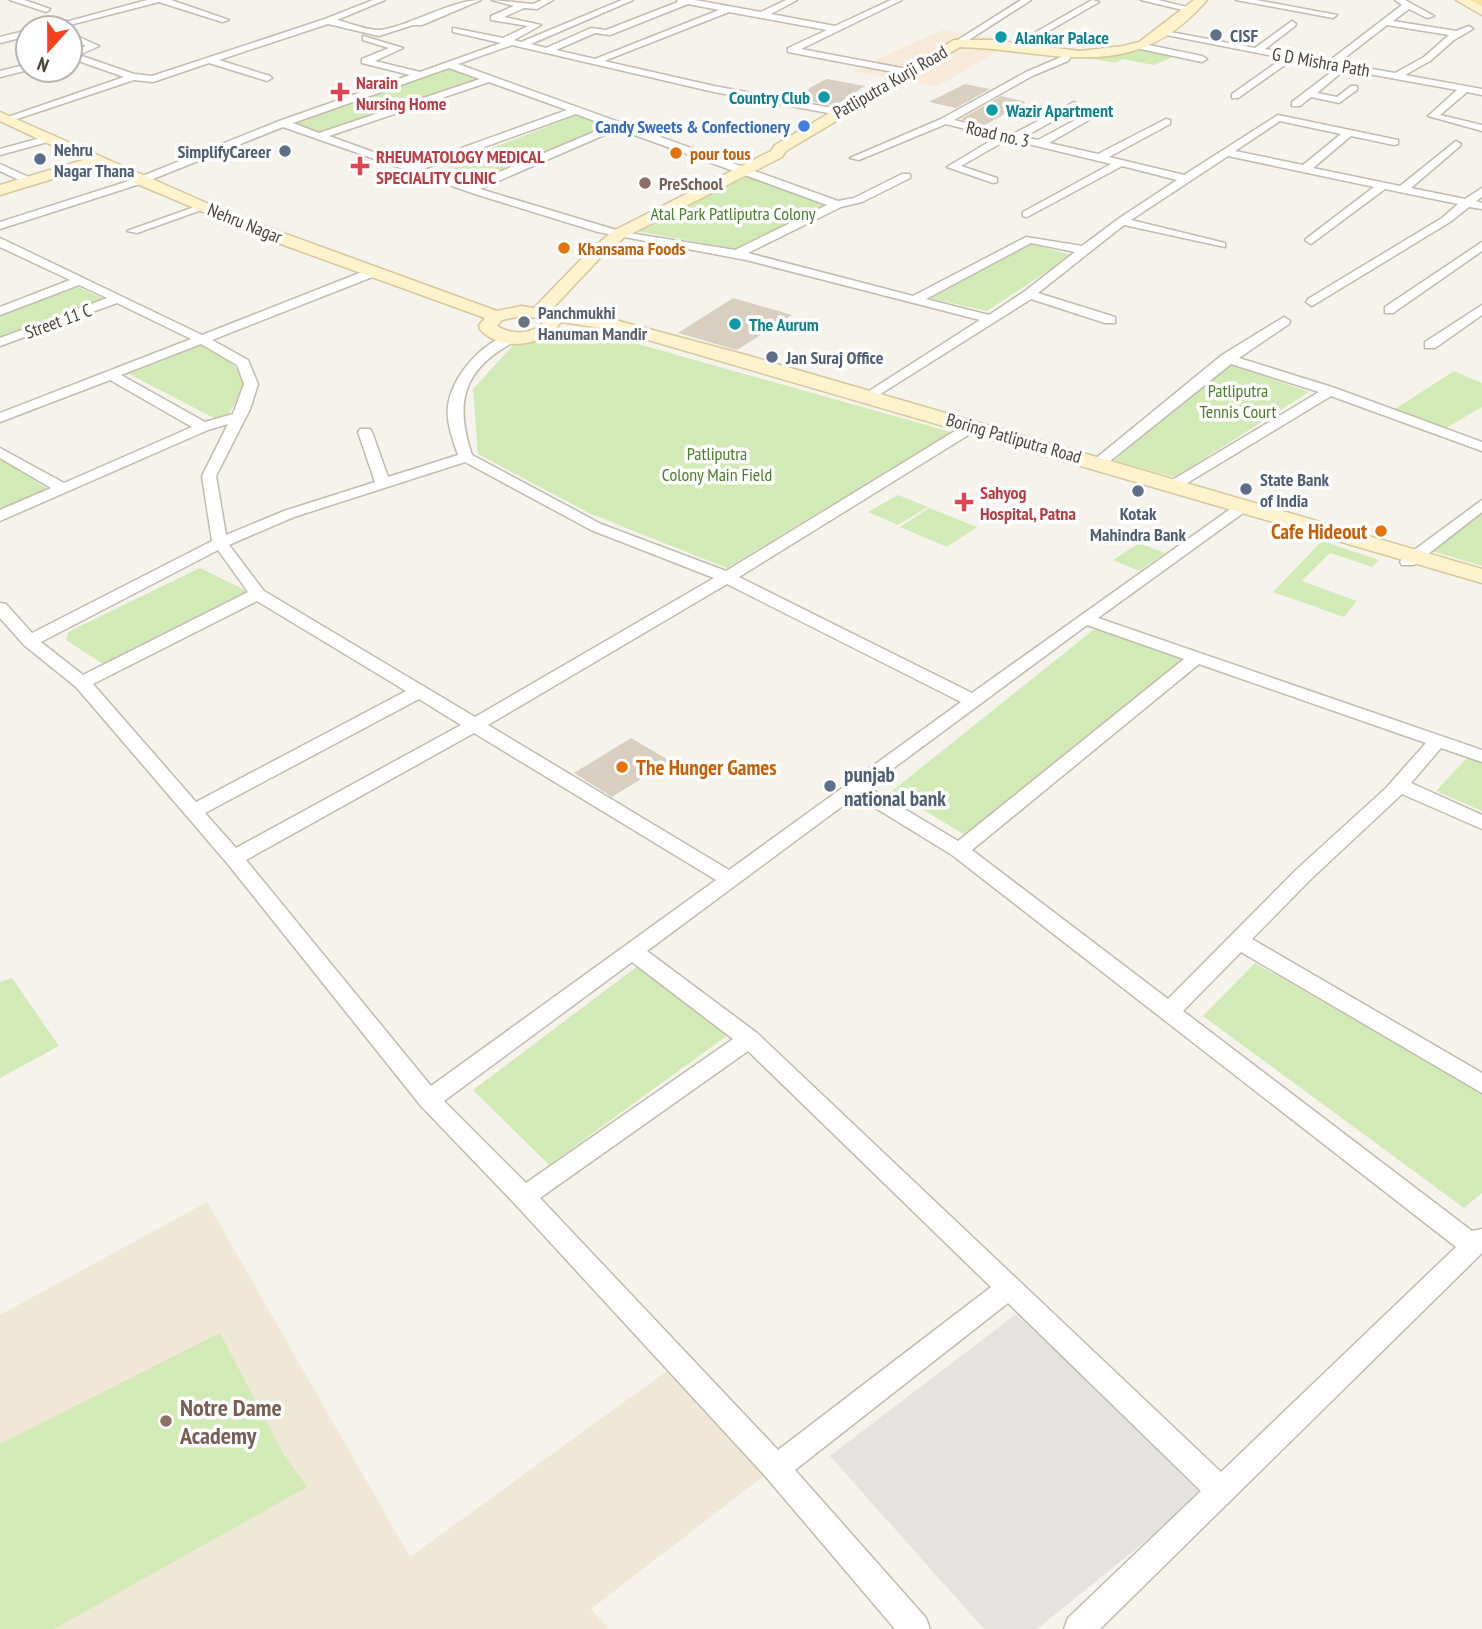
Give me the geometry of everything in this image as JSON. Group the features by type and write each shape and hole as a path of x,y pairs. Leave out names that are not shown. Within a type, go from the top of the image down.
{"street":[{"path":"14,0 46,9"},
{"path":"84,19 157,0"},
{"path":"163,0 225,20"},
{"path":"84,60 133,77 153,79 381,0"},
{"path":"418,74 365,61 398,48 365,38 412,22 419,23 477,0"},
{"path":"496,0 534,7 549,0"},
{"path":"0,226 139,181 283,123 629,0"},
{"path":"760,16 793,0"},
{"path":"898,0 791,50 909,72"},
{"path":"958,43 1027,0"},
{"path":"1145,0 1196,4"},
{"path":"1245,0 1333,15"},
{"path":"1399,0 1430,16"},
{"path":"1462,0 1482,11"},
{"path":"549,50 594,30 607,33 684,1 836,29"},
{"path":"1013,48 1095,2"},
{"name":"Patliputra Kurji Road","path":"539,315 612,232 735,169 777,154 780,148 958,43 973,42 1068,54 1102,53 1139,46 1196,4"},
{"path":"514,42 537,25 494,18 523,5"},
{"path":"1296,104 1337,72 1317,65 1327,62 1408,5"},
{"path":"599,60 729,9"},
{"path":"328,20 379,33"},
{"path":"1385,22 1455,33"},
{"path":"1258,50 1292,24"},
{"path":"1397,76 1412,65 1426,60 1455,33 1471,28 1482,34"},
{"path":"456,30 599,60 714,89 839,112"},
{"name":"G D Mishra Path","path":"1160,33 1482,92"},
{"path":"84,42 94,46 84,50"},
{"path":"1139,46 1202,59"},
{"name":"Road no. 3","path":"945,121 1029,74 1065,59 1068,54"},
{"path":"1235,96 1292,56"},
{"path":"208,60 267,78"},
{"path":"448,64 837,205"},
{"path":"3,117 133,77"},
{"path":"319,136 489,79"},
{"path":"1325,111 1354,88"},
{"path":"1465,89 1433,116 1482,128"},
{"path":"1308,94 1339,100"},
{"path":"993,180 952,167 1074,105"},
{"path":"413,169 575,111"},
{"path":"1039,144 1090,115"},
{"name":"Nehru Nagar","path":"3,117 100,160 139,181 371,273 496,316"},
{"path":"872,396 1029,294 1122,221 1279,118 1394,142"},
{"path":"855,158 945,121"},
{"name":"Road no. 3","path":"945,121 1188,179"},
{"path":"1099,158 1166,122"},
{"path":"283,123 470,189 612,232 740,252 770,263 991,319"},
{"path":"470,189 616,126"},
{"path":"1305,169 1349,133"},
{"path":"0,152 51,138"},
{"path":"1402,190 1456,144"},
{"path":"1228,153 1482,206"},
{"path":"0,191 100,160"},
{"path":"1027,214 1120,163"},
{"path":"0,167 29,181"},
{"path":"740,252 837,205 858,200 906,176"},
{"path":"1311,240 1382,186"},
{"path":"1312,302 1446,220 1482,191"},
{"path":"133,231 204,206"},
{"path":"1122,221 1221,246"},
{"path":"916,299 1030,239 1083,250"},
{"path":"3,246 201,339 243,363 251,384 239,417 209,476 219,543 258,594 732,880"},
{"path":"1389,310 1482,246"},
{"path":"0,418 371,273"},
{"path":"0,311 79,281"},
{"path":"1029,294 1110,320"},
{"name":"Street 11 C","path":"0,342 117,299"},
{"path":"1430,345 1480,312"},
{"path":"511,338 489,329 488,325 496,316 539,315 544,332 511,338 496,344 482,356 461,386 454,417 466,457 596,527 727,577 973,701"},
{"name":"Boring Patliputra Road","path":"539,315 640,337 872,396 969,428 1174,485 1240,509"},
{"path":"1100,463 1227,358 1284,321"},
{"path":"1227,358 1330,391 1482,446"},
{"name":"Boring Patliputra Road","path":"736,361 1412,559 1482,576"},
{"path":"109,374 203,427"},
{"path":"1174,485 1330,391"},
{"path":"0,516 203,427 239,417"},
{"path":"234,858 476,724 727,577 969,428"},
{"path":"365,432 383,484"},
{"path":"0,452 62,488"},
{"path":"30,641 219,543 289,514 466,457"},
{"path":"1412,559 1482,505"},
{"path":"429,1100 1085,619 1240,509"},
{"name":"Boring Patliputra Road","path":"1412,559 1482,584"},
{"path":"82,683 258,594"},
{"path":"0,608 30,641 82,683 234,858 429,1100 524,1196 776,1468 915,1629"},
{"path":"1085,619 1482,756"},
{"path":"959,850 1197,657"},
{"path":"193,811 420,691"},
{"path":"1168,1013 1304,874 1399,785 1438,740"},
{"path":"1399,785 1482,823"},
{"path":"856,788 959,850 1168,1013 1477,1242 1079,1629"},
{"path":"1239,941 1482,1084"},
{"path":"634,952 749,1039 1221,1491"},
{"path":"524,1196 749,1039"},
{"path":"776,1468 1009,1288"}],"shaded area":[{"path":"942,30 1013,42 938,86 852,71"},
{"name":"Notre Dame Academy","path":"207,1202 410,1557 671,1368 765,1475 591,1609 609,1629 0,1629 0,1315"},
{"path":"1016,1314 1206,1492 1037,1629 984,1629 830,1456"}],"green space":[{"path":"1145,48 1177,55 1154,65 1122,59 1115,63 1089,58 1125,54"},
{"path":"447,67 480,79 321,132 294,123"},
{"path":"578,115 610,127 481,178 445,166"},
{"name":"Atal Park Patliputra Colony","path":"735,173 829,206 735,249 626,229"},
{"path":"1027,243 1072,255 987,311 929,298"},
{"path":"78,287 106,300 0,339 0,316"},
{"name":"Patliputra Colony Main Field","path":"548,326 592,331 951,432 727,568 591,514 478,454 473,389 515,343"},
{"path":"203,345 228,360 245,384 228,416 214,418 129,374"},
{"name":"Patliputra Tennis Court","path":"1231,364 1309,392 1175,477 1113,461"},
{"path":"1454,371 1482,383 1482,407 1446,428 1392,411"},
{"path":"0,458 49,490 0,511"},
{"path":"898,495 928,507 898,525 868,512"},
{"path":"929,508 977,527 947,547 900,527"},
{"path":"1482,513 1482,566 1432,551"},
{"path":"1322,541 1379,560 1372,567 1330,553 1302,581 1357,601 1344,617 1273,592"},
{"path":"1139,543 1165,553 1139,571 1113,560"},
{"path":"200,568 251,593 106,666 66,640 72,630"},
{"path":"1097,627 1188,658 965,835 892,791"},
{"path":"1467,758 1482,763 1482,811 1436,791"},
{"path":"1255,963 1482,1093 1482,1193 1464,1208 1203,1016"},
{"path":"639,965 728,1035 549,1165 473,1090"},
{"path":"12,978 59,1046 0,1078 0,982"},
{"path":"220,1333 284,1455 307,1487 54,1629 0,1629 0,1444"}],"building":[{"name":"Country Club","path":"827,79 865,86 835,106 799,99 811,87"},
{"path":"965,84 990,89 956,108 929,102"},
{"name":"Wazir Apartment","path":"1001,96 1026,102 985,125 961,119"},
{"name":"The Aurum","path":"733,298 792,315 737,350 678,333"},
{"name":"The Hunger Games","path":"631,738 670,761 612,797 574,773"}],"place":[{"name":"CISF","path":"1216,35"},
{"name":"Alankar Palace","path":"1001,37"},
{"name":"Narain Nursing Home","path":"340,92"},
{"name":"Country Club","path":"824,97"},
{"name":"Wazir Apartment","path":"992,110"},
{"name":"Candy Sweets & Confectionery","path":"804,126"},
{"name":"SimplifyCareer","path":"285,151"},
{"name":"pour tous","path":"676,153"},
{"name":"Nehru Nagar Thana","path":"40,159"},
{"name":"RHEUMATOLOGY MEDICAL SPECIALITY CLINIC","path":"360,166"},
{"name":"PreSchool","path":"645,183"},
{"name":"Khansama Foods","path":"564,248"},
{"name":"Panchmukhi Hanuman Mandir","path":"524,322"},
{"name":"The Aurum","path":"735,324"},
{"name":"Jan Suraj Office","path":"772,357"},
{"name":"State Bank of India","path":"1246,489"},
{"name":"Kotak Mahindra Bank","path":"1138,491"},
{"name":"Sahyog Hospital, Patna","path":"964,502"},
{"name":"Cafe Hideout","path":"1381,531"},
{"name":"The Hunger Games","path":"622,767"},
{"name":"punjab national bank","path":"830,786"},
{"name":"Notre Dame Academy","path":"166,1421"}]}
